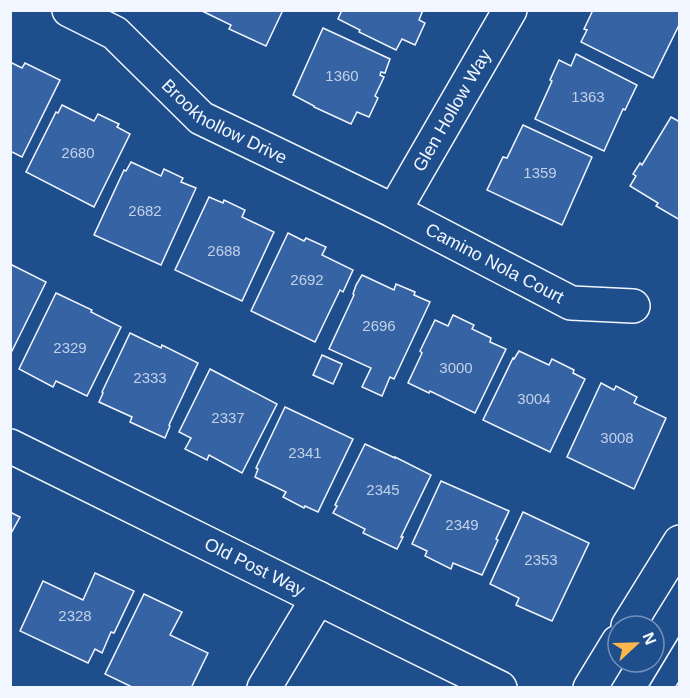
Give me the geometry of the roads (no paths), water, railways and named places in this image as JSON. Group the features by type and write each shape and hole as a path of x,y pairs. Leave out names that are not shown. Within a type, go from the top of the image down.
{"street":[{"name":"Brookhollow Drive","path":"69,10 115,33 201,118 394,211"},
{"name":"Glen Hollow Way","path":"394,211 510,10"},
{"name":"Camino Nola Court","path":"394,211 571,303 633,306"},
{"name":"Old Post Way","path":"10,446 500,687"},
{"path":"635,614 680,542"},
{"path":"264,687 318,598"},
{"path":"590,687 606,661"}],"tram line":[{"path":"648,688 680,635"},
{"path":"675,688 680,680"}]}
